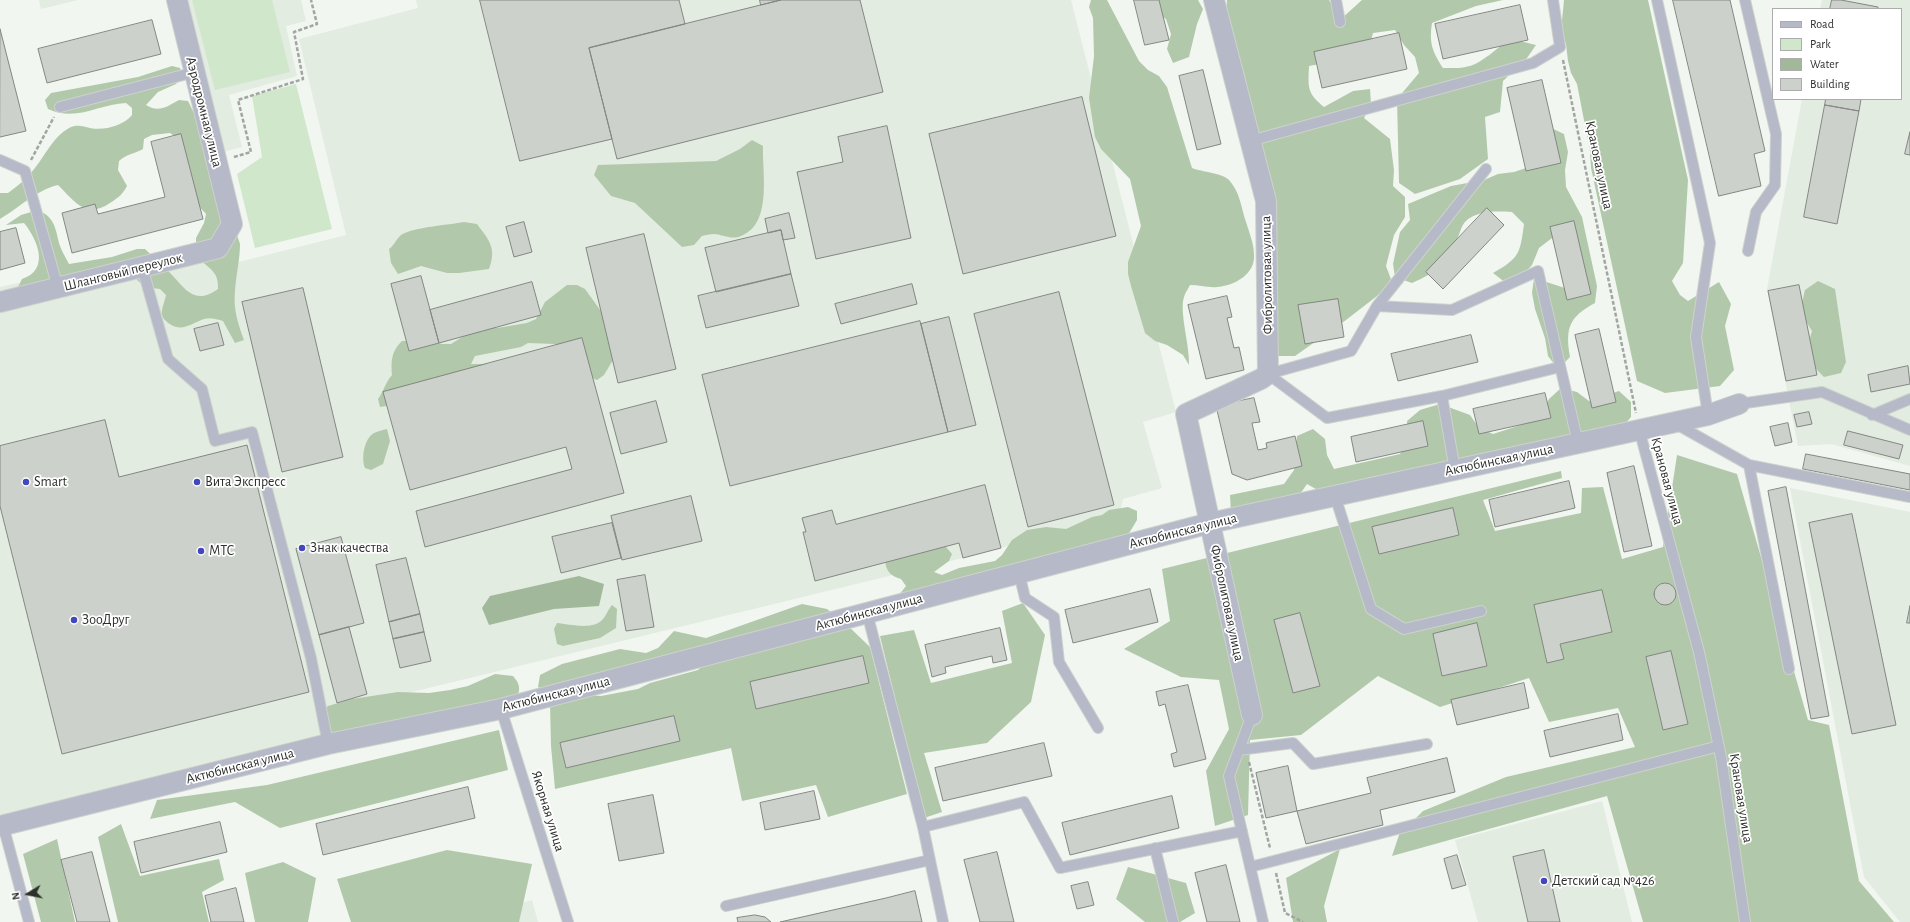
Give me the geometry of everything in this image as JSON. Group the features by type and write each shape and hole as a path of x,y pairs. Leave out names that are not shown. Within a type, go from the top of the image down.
{"street":[{"name":"Аэродромная улица","path":"177,0 232,224"},
{"name":"Фибролитовая улица","path":"1214,0 1266,201 1268,374 1261,379 1186,414 1252,715"},
{"name":"Шланговый переулок","path":"0,302 218,248 232,224"},
{"name":"Актюбинская улица","path":"2,826 328,744 501,709 1210,523 1708,415 1739,404"}],"lane":[{"path":"1336,0 1340,22"},
{"path":"1250,141 1533,63 1560,47 1553,0"},
{"path":"1657,0 1710,243 1696,337 1708,415"},
{"path":"1745,0 1776,134 1776,185 1756,212 1748,251"},
{"path":"60,107 195,72"},
{"path":"0,160 25,171 58,288"},
{"path":"1268,374 1351,351 1378,306 1486,169"},
{"path":"142,267 168,359 202,389 215,441 252,432 311,658 328,744"},
{"path":"1378,306 1452,310 1538,271 1578,443"},
{"path":"1268,374 1327,418 1442,396 1560,367"},
{"path":"1739,404 1822,392 1872,415 1910,430"},
{"path":"1442,396 1455,470"},
{"path":"1872,415 1910,399"},
{"path":"1673,422 1749,465 1910,497"},
{"name":"Крановая улица","path":"1639,429 1699,652 1719,746 1745,922"},
{"path":"1749,465 1789,668"},
{"path":"1335,496 1371,609 1404,629 1481,611"},
{"path":"1019,573 1025,598 1054,617 1059,662 1098,728"},
{"path":"867,613 923,827 943,922"},
{"name":"Якорная улица","path":"501,709 568,922"},
{"name":"Фибролитовая улица","path":"1252,715 1242,749 1229,776 1264,922"},
{"path":"1242,749 1293,743 1313,764 1427,744"},
{"path":"1250,867 1719,746"},
{"path":"923,827 1024,802 1060,868 1242,831"},
{"path":"2,826 29,922"},
{"path":"1155,848 1173,922"},
{"path":"726,906 930,860"}],"path":[{"path":"217,161 251,152 238,100 303,79 294,32 317,24 311,0"},
{"name":"Крановая улица","path":"1560,47 1639,429"},
{"path":"25,171 60,107"},
{"path":"1242,749 1273,861 1285,913 1303,922"}],"shaded area":[{"path":"39,0 78,0 41,9"},
{"path":"186,0 301,0 306,21 286,26 297,76 229,95 242,147 222,152"},
{"path":"416,0 1071,0 1176,412 1143,422 1162,488 1123,499 1119,516 963,558 334,711 338,730 0,815 0,287 181,247 223,266 346,235 299,39 418,8"},
{"path":"1091,0 1107,0 1139,61 1148,70 1159,76 1167,87 1192,168 1222,176 1229,180 1233,185 1240,200 1252,242 1254,261 1248,273 1243,278 1230,284 1217,287 1190,285 1186,292 1183,303 1183,311 1189,365 1183,355 1167,345 1155,341 1145,333 1131,286 1128,274 1128,262 1141,226 1130,179 1101,149 1095,137 1089,98 1094,56 1093,18 1089,7"},
{"path":"1138,0 1198,0 1203,9 1197,24 1189,57 1173,63 1167,49 1171,34 1166,19"},
{"path":"1227,0 1329,0 1341,19 1362,0 1503,0 1476,6 1432,23 1432,47 1443,68 1460,68 1473,65 1509,42 1524,42 1536,45 1527,58 1503,81 1500,112 1485,117 1488,159 1460,179 1415,194 1399,183 1397,99 1419,73 1415,57 1404,45 1395,30 1373,33 1369,49 1325,63 1309,66 1310,90 1314,98 1324,107 1353,91 1370,89 1371,104 1364,118 1390,139 1394,170 1393,186 1405,197 1405,217 1394,235 1386,266 1392,282 1377,296 1346,320 1295,356 1266,356 1267,220 1226,14"},
{"path":"1564,0 1648,0 1688,180 1683,263 1672,281 1680,295 1688,301 1719,282 1731,304 1725,326 1734,370 1720,386 1665,393 1637,381 1591,168 1590,151 1577,84 1571,73 1566,44 1561,31"},
{"path":"1822,0 1910,0 1910,466 1831,444 1798,446 1767,289 1802,100 1902,100 1902,8 1820,8"},
{"path":"172,66 180,68 182,77 176,84 158,92 146,105 159,109 179,100 188,101 203,131 240,244 235,310 244,340 235,343 223,321 206,318 185,327 176,327 171,325 163,318 162,315 166,295 160,289 148,287 142,284 134,276 23,294 18,287 22,279 31,275 36,269 39,262 39,254 34,238 24,223 6,225 21,215 38,210 52,220 61,248 69,264 112,257 137,249 145,249 166,268 187,291 192,294 203,296 218,289 217,277 212,270 196,255 196,238 204,223 206,214 182,188 177,138 170,133 152,135 144,139 143,149 124,157 119,161 118,170 127,186 118,198 102,208 87,209 81,206 58,185 50,187 35,195 0,219 0,193 8,193 19,185 35,168 54,141 64,131 77,126 95,129 112,127 128,119 132,115 132,108 126,103 78,113 59,113 48,109 45,100 51,93 138,77"},
{"path":"1549,127 1564,134 1568,152 1565,170 1566,187 1582,217 1597,286 1595,303 1579,313 1571,324 1568,338 1570,357 1558,369 1548,356 1545,338 1535,309 1532,293 1534,278 1565,288 1568,243 1552,238 1539,248 1532,265 1521,277 1506,283 1493,273 1514,259 1520,248 1524,224 1512,212 1487,212 1475,215 1465,222 1453,247 1444,261 1434,271 1420,279 1412,283 1395,277 1393,264 1400,232 1410,220 1408,204 1451,186 1484,180 1498,174 1514,172 1529,167"},
{"path":"752,140 763,146 764,196 762,209 758,221 751,230 737,237 714,234 702,236 694,245 682,247 635,203 611,196 594,175 598,165 716,161 740,149"},
{"path":"464,222 477,224 488,240 492,250 489,269 447,273 421,266 398,274 391,263 389,249 401,235 422,228"},
{"path":"1818,281 1835,289 1846,362 1841,373 1824,377 1810,361 1808,346 1812,331 1800,312 1805,290"},
{"path":"567,285 577,285 585,289 606,318 613,360 604,375 597,380 588,376 564,346 555,344 528,343 521,347 475,356 471,364 489,364 399,404 380,407 378,399 392,375 392,357 398,345 402,341 429,341 442,344 451,344 467,334 489,327 497,328 527,323 536,319 545,302"},
{"path":"1561,388 1577,392 1589,401 1619,391 1631,402 1631,417 1621,429 1367,478 1321,492 1307,484 1298,497 1231,514 1230,495 1284,484 1294,470 1297,436 1313,429 1325,439 1327,455 1334,469 1400,454 1408,439 1407,421 1420,410 1440,404 1470,415 1479,428 1493,434 1527,423 1541,415 1549,399"},
{"path":"387,429 390,441 383,464 371,470 365,468 363,454 368,440 374,433"},
{"path":"1677,455 1737,474 1808,720 1829,725 1859,881 1894,922 1643,922 1607,796 1392,856 1399,835 1423,811 1506,777 1635,747 1618,708 1549,722 1529,678 1440,707 1378,676 1301,735 1250,740 1248,815 1215,826 1206,771 1229,729 1219,680 1181,677 1124,649 1170,621 1162,569 1561,471 1562,478 1483,500 1495,531 1581,513 1582,488 1603,487 1622,559 1663,547"},
{"path":"1790,488 1910,512 1910,922 1900,922 1864,877"},
{"path":"1128,507 1137,511 1137,520 1128,535 921,606 914,611 905,612 895,600 906,586 901,579 889,572 886,567 885,560 929,540 946,547 952,554 949,561 934,572 942,575 959,568 995,561 1002,555 1012,540 1027,530 1046,527 1066,529 1092,517 1102,515 1109,510"},
{"path":"1023,603 1045,635 1031,702 987,743 924,753 942,812 924,818 880,636 914,630 931,683 1012,663 1002,611"},
{"path":"802,604 827,609 845,623 870,647 907,794 828,817 816,785 742,801 731,748 555,789 551,746 550,703 588,695 601,696 638,689 650,683 698,670 707,662 686,653 605,671 549,693 538,687 540,675 562,664 620,649 646,653 658,648 674,631 706,638"},
{"path":"612,605 617,609 616,628 600,638 563,646 557,644 554,629 557,623 579,626 597,624 603,619"},
{"path":"495,674 513,676 519,687 519,692 516,699 368,734 325,734 319,727 317,717 328,706 352,699 398,692 429,693 450,690 468,686"},
{"path":"499,730 508,770 280,828 235,802 150,819 157,800 267,785"},
{"name":"Детский сад №426","path":"1602,801 1632,922 1478,922 1455,840"},
{"path":"121,824 140,876 219,859 224,880 202,892 209,922 118,922 98,837"},
{"path":"57,839 75,922 41,922 23,854"},
{"path":"1340,849 1324,906 1327,922 1293,922 1286,878"},
{"path":"447,850 532,864 519,922 351,922 337,879"},
{"path":"283,862 316,878 308,922 255,922 245,873"},
{"path":"1128,867 1186,883 1195,913 1180,922 1145,922 1116,899"},
{"path":"532,900 538,922 453,922"}],"green space":[{"path":"192,0 272,0 290,72 215,90"},
{"path":"296,84 332,229 255,248 237,174 262,157 252,96"}],"water":[{"path":"579,576 604,584 599,606 554,609 489,625 482,608 490,596"}],"building":[{"path":"480,0 679,0 685,24 589,48 612,139 520,161"},
{"path":"760,0 781,0 761,5"},
{"path":"781,0 860,0 883,92 617,159 589,48"},
{"path":"1134,0 1159,0 1169,40 1145,45"},
{"path":"1673,0 1730,0 1765,151 1754,154 1761,186 1719,196"},
{"path":"1832,0 1841,0 1878,7 1878,8 1830,8"},
{"path":"1520,5 1528,40 1443,59 1435,24"},
{"path":"152,20 161,54 47,83 38,49"},
{"path":"0,29 26,131 0,137"},
{"path":"1399,33 1407,69 1322,88 1314,52"},
{"path":"1203,70 1221,144 1197,150 1179,76"},
{"path":"1542,80 1561,163 1526,171 1507,88"},
{"path":"1082,97 1116,236 963,274 929,134"},
{"path":"1826,100 1861,100 1859,111 1825,105"},
{"path":"1825,105 1859,111 1837,224 1804,217"},
{"path":"887,126 911,238 816,259 797,172 843,162 838,137"},
{"path":"1910,132 1910,155 1905,154"},
{"path":"181,134 203,219 72,253 62,213 95,204 98,214 165,197 151,142"},
{"path":"1487,208 1504,225 1443,289 1426,272"},
{"path":"789,213 795,238 783,240 781,230 768,233 765,219"},
{"path":"1574,221 1591,294 1567,300 1550,227"},
{"path":"524,222 532,252 514,257 506,227"},
{"path":"16,228 25,263 0,270 0,232"},
{"path":"781,230 791,274 716,292 705,248"},
{"path":"644,234 676,369 618,383 586,248"},
{"path":"791,274 799,306 706,328 698,296"},
{"path":"421,276 439,343 409,351 391,284"},
{"path":"532,282 541,315 439,343 430,310"},
{"path":"912,284 917,304 841,324 835,304"},
{"path":"1799,285 1817,375 1786,381 1768,291"},
{"path":"303,288 343,457 282,472 242,302"},
{"path":"1059,292 1114,505 1028,527 974,314"},
{"path":"1227,296 1232,317 1227,318 1234,348 1239,347 1244,370 1206,379 1188,305"},
{"path":"1338,299 1344,337 1305,344 1298,305"},
{"path":"949,317 976,425 948,432 921,324"},
{"path":"920,321 948,432 730,486 702,375"},
{"path":"218,323 224,345 200,351 194,329"},
{"path":"1599,329 1616,402 1592,408 1575,335"},
{"path":"1471,335 1478,362 1398,381 1391,354"},
{"path":"582,338 624,493 425,547 416,511 572,469 566,447 410,490 383,392"},
{"path":"1908,366 1910,384 1871,392 1868,375"},
{"path":"1545,393 1551,418 1479,434 1473,409"},
{"path":"1254,398 1260,422 1252,423 1258,450 1267,448 1266,443 1295,436 1302,466 1247,480 1232,474 1216,406"},
{"path":"656,401 667,442 621,454 610,413"},
{"path":"1809,412 1812,424 1797,427 1794,415"},
{"path":"105,420 119,477 247,445 309,692 62,754 0,506 0,446"},
{"path":"1423,421 1428,446 1356,462 1351,437"},
{"path":"1788,423 1792,442 1775,446 1770,427"},
{"path":"1848,431 1903,445 1899,459 1844,445"},
{"path":"1806,454 1910,474 1910,490 1803,469"},
{"path":"1634,466 1652,546 1624,552 1607,473"},
{"path":"1569,481 1575,508 1495,527 1489,500"},
{"path":"985,485 1001,548 963,558 959,543 815,581 803,532 806,532 802,518 832,510 836,524"},
{"path":"1786,487 1829,716 1811,719 1768,491"},
{"path":"691,496 702,541 622,560 611,516"},
{"path":"1453,508 1459,535 1379,554 1372,527"},
{"path":"1852,514 1896,725 1852,734 1809,523"},
{"path":"612,523 621,558 561,573 552,537"},
{"path":"341,537 364,623 319,635 296,549"},
{"path":"406,558 420,614 389,622 376,565"},
{"path":"645,575 654,627 626,631 617,580"},
{"path":"1661,583 1669,583 1676,590 1676,598 1669,605 1661,605 1654,598 1654,590"},
{"path":"1150,589 1158,622 1073,643 1065,610"},
{"path":"1602,590 1612,632 1560,644 1564,659 1547,663 1534,605"},
{"path":"1910,606 1910,623 1907,623"},
{"path":"1300,613 1320,686 1293,693 1274,620"},
{"path":"420,614 424,632 393,639 389,622"},
{"path":"1477,623 1487,666 1442,676 1433,634"},
{"path":"349,627 367,694 337,703 319,635"},
{"path":"1000,628 1007,660 993,663 992,656 945,667 946,673 932,677 925,645"},
{"path":"424,632 431,661 400,668 393,639"},
{"path":"1671,651 1688,724 1663,730 1646,657"},
{"path":"863,656 869,683 756,709 750,682"},
{"path":"1524,683 1529,708 1457,725 1451,700"},
{"path":"1188,685 1206,759 1174,767 1171,754 1177,752 1165,704 1159,706 1156,692"},
{"path":"1618,714 1623,740 1550,757 1544,731"},
{"path":"674,716 680,741 566,768 560,743"},
{"path":"1044,743 1052,776 943,801 935,768"},
{"path":"1447,758 1455,792 1380,810 1383,825 1306,844 1297,811 1371,793 1367,778"},
{"path":"1288,766 1297,811 1266,818 1256,773"},
{"path":"468,787 475,818 323,855 316,824"},
{"path":"814,791 820,819 765,830 760,803"},
{"path":"653,795 664,853 619,861 608,804"},
{"path":"1172,796 1179,828 1070,855 1062,823"},
{"path":"220,822 227,852 141,873 134,842"},
{"path":"1544,850 1560,922 1528,922 1513,857"},
{"path":"92,852 110,922 77,922 61,860"},
{"path":"997,852 1014,922 980,922 964,860"},
{"path":"1457,855 1466,885 1452,889 1444,859"},
{"path":"1226,865 1240,922 1207,922 1195,873"},
{"path":"1088,882 1094,905 1077,909 1071,886"},
{"path":"236,888 244,922 211,922 205,896"},
{"path":"915,891 922,922 780,922 886,898"},
{"path":"755,915 765,917 771,922 738,922 737,918"}],"place":[{"name":"Smart","path":"26,482"},
{"name":"Вита Экспресс","path":"197,482"},
{"name":"Знак качества","path":"302,548"},
{"name":"МТС","path":"201,551"},
{"name":"ЗооДруг","path":"74,620"},
{"name":"Детский сад №426","path":"1544,881"}]}
